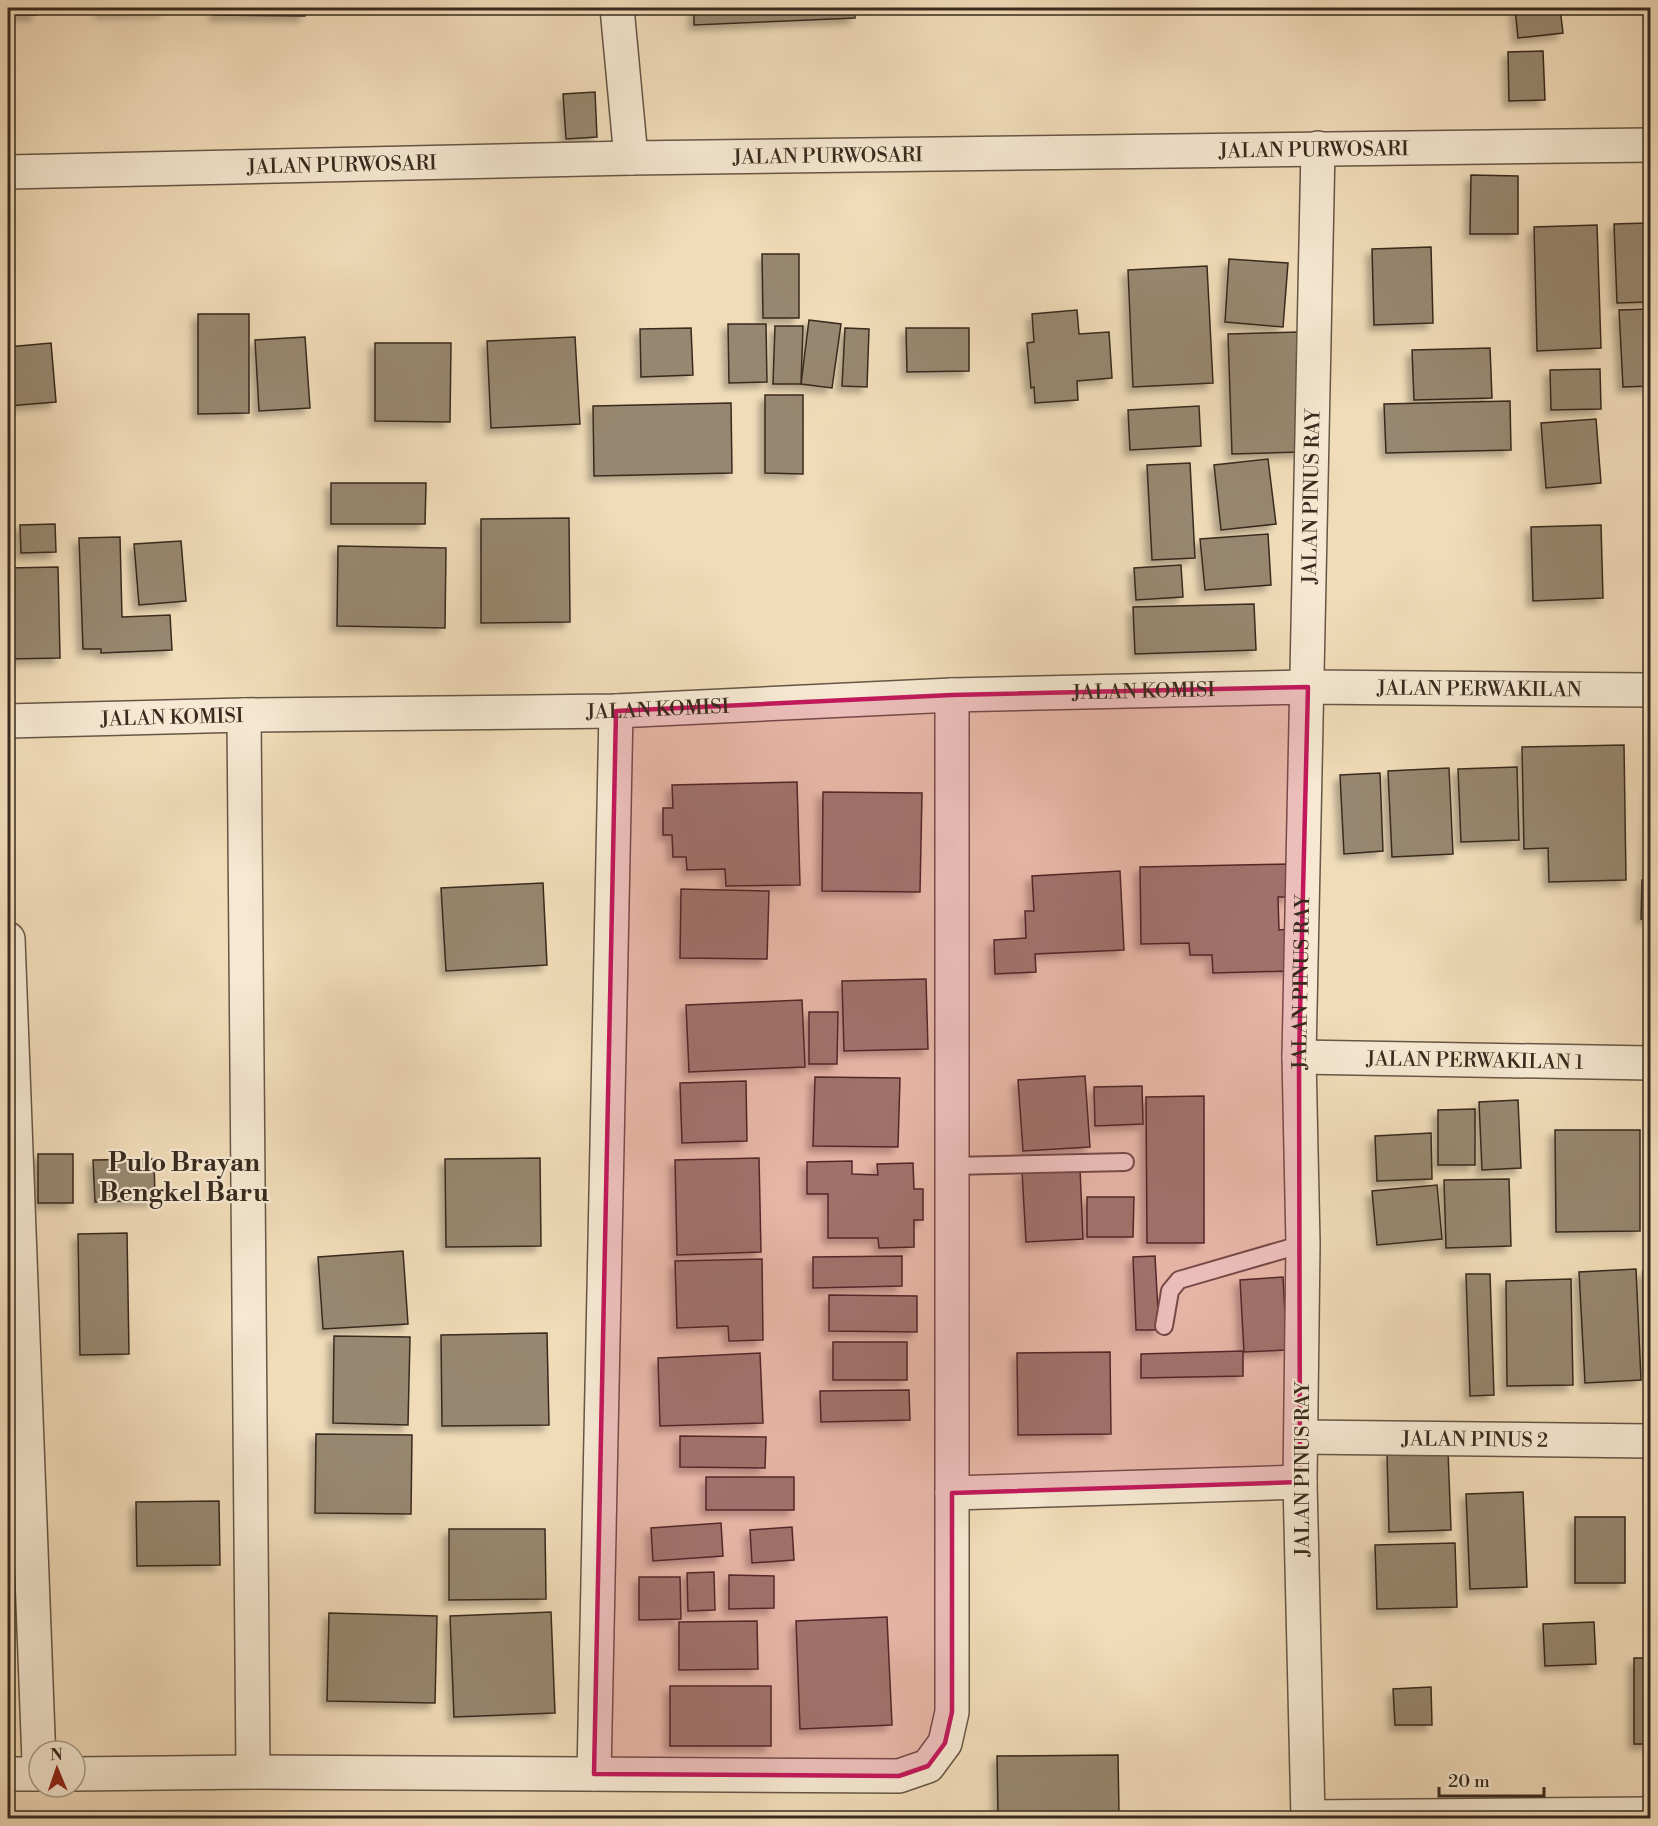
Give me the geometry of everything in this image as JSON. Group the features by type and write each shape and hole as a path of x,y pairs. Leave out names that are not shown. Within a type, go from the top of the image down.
{"street":[{"path":"617,8 631,158"},
{"name":"JALAN PURWOSARI","path":"8,172 631,158 1650,145"},
{"name":"JALAN PINUS RAY","path":"1308,1818 1300,1482 1303,1244 1299,1058 1318,148"},
{"name":"JALAN PERWAKILAN","path":"1308,687 1650,690"},
{"name":"JALAN KOMISI","path":"8,722 244,715 616,711 952,695 1308,687"},
{"path":"87,1774 253,1772 899,1776 928,1766 945,1743 952,1712 952,695"},
{"path":"594,1774 616,711"},
{"path":"244,715 253,1772"},
{"path":"8,939 38,1739"},
{"name":"JALAN PERWAKILAN 1","path":"1299,1058 1650,1063"},
{"name":"JALAN PINUS 2","path":"1300,1437 1650,1441"},
{"path":"952,1493 1300,1482"},
{"path":"8,1774 27,1774"},
{"path":"1308,1818 1650,1814"}],"lane":[{"path":"952,1166 1125,1162"},
{"path":"1164,1326 1170,1291 1179,1280 1303,1244"}],"highlighted area":[{"path":"1308,687 1299,1057 1300,1482 952,1493 952,1712 945,1743 928,1766 899,1776 594,1774 616,711 952,695"}],"building":[{"path":"8,8 37,8 37,15 8,15"},
{"path":"101,8 165,8 165,11 101,13"},
{"path":"215,8 305,8 305,16 215,15"},
{"path":"694,8 855,8 855,18 694,25"},
{"path":"1515,8 1560,8 1563,33 1518,38"},
{"path":"1543,51 1545,100 1509,101 1508,52"},
{"path":"595,92 597,137 566,139 563,94"},
{"path":"1471,175 1518,176 1518,234 1470,234"},
{"path":"1647,223 1650,302 1617,303 1614,224"},
{"path":"1597,225 1601,348 1537,351 1534,227"},
{"path":"1431,247 1433,323 1374,325 1372,249"},
{"path":"762,254 799,254 799,318 763,318"},
{"path":"1229,259 1288,263 1283,327 1225,322"},
{"path":"1207,266 1213,383 1133,387 1128,270"},
{"path":"1650,309 1650,386 1623,387 1619,310"},
{"path":"1077,310 1079,334 1109,332 1112,378 1077,381 1078,400 1035,403 1034,387 1031,388 1027,343 1034,342 1032,314"},
{"path":"198,314 249,314 249,413 198,414"},
{"path":"809,320 841,324 832,388 801,384"},
{"path":"728,324 766,324 767,382 729,383"},
{"path":"775,326 803,326 801,384 773,384"},
{"path":"691,328 693,375 641,377 640,329"},
{"path":"845,328 869,329 867,387 842,386"},
{"path":"906,328 969,328 969,371 907,372"},
{"path":"1298,332 1301,452 1232,454 1228,334"},
{"path":"305,337 310,408 259,411 255,340"},
{"path":"575,337 580,424 491,428 487,341"},
{"path":"51,343 56,402 8,406 8,347"},
{"path":"375,343 451,343 450,422 375,421"},
{"path":"1490,348 1492,398 1414,400 1412,350"},
{"path":"1600,369 1601,409 1551,410 1550,370"},
{"path":"765,395 803,395 803,474 765,473"},
{"path":"1510,401 1511,450 1386,453 1384,404"},
{"path":"731,403 732,473 594,476 593,406"},
{"path":"1199,406 1201,446 1130,450 1128,410"},
{"path":"1596,419 1601,483 1546,488 1541,423"},
{"path":"1268,459 1276,524 1221,530 1214,465"},
{"path":"1190,463 1195,558 1152,560 1147,465"},
{"path":"331,483 426,483 425,524 331,524"},
{"path":"569,518 570,622 481,623 481,519"},
{"path":"55,524 56,552 21,553 20,525"},
{"path":"1601,525 1603,598 1533,601 1531,527"},
{"path":"1268,534 1271,585 1205,590 1200,539"},
{"path":"120,537 122,617 170,615 172,650 101,653 101,649 83,649 79,538"},
{"path":"181,541 186,601 139,605 134,544"},
{"path":"338,546 446,548 445,628 337,626"},
{"path":"1181,565 1183,597 1136,600 1134,568"},
{"path":"58,567 60,658 8,659 8,568"},
{"path":"1254,604 1256,650 1135,654 1133,607"},
{"path":"1624,745 1626,880 1549,882 1548,848 1524,849 1522,747"},
{"path":"1517,767 1519,840 1461,842 1458,769"},
{"path":"1449,768 1453,854 1392,857 1388,771"},
{"path":"1380,773 1383,851 1344,854 1340,775"},
{"path":"1650,781 1650,877 1646,877"},
{"path":"797,782 800,885 726,886 725,869 687,870 686,857 673,857 672,835 663,835 663,808 673,808 672,785"},
{"path":"823,792 922,793 920,892 822,891"},
{"path":"1290,864 1290,897 1278,897 1279,930 1290,929 1291,971 1213,973 1212,955 1190,955 1189,943 1141,944 1140,867"},
{"path":"1120,871 1124,950 1035,954 1036,972 995,974 994,940 1026,938 1025,911 1034,911 1032,876"},
{"path":"1642,880 1650,880 1650,919 1641,919"},
{"path":"543,883 547,965 446,971 441,888"},
{"path":"681,889 769,891 767,959 680,958"},
{"path":"926,979 928,1049 844,1051 842,981"},
{"path":"802,1000 805,1067 689,1072 686,1005"},
{"path":"809,1012 838,1012 837,1064 809,1064"},
{"path":"1085,1076 1090,1147 1023,1151 1018,1080"},
{"path":"815,1077 900,1078 898,1147 813,1146"},
{"path":"746,1081 747,1141 682,1143 680,1083"},
{"path":"1142,1086 1143,1124 1095,1126 1094,1087"},
{"path":"1204,1096 1204,1243 1147,1243 1146,1097"},
{"path":"1518,1100 1521,1168 1482,1170 1479,1102"},
{"path":"1475,1109 1475,1165 1438,1165 1438,1110"},
{"path":"1555,1130 1640,1130 1640,1231 1556,1232"},
{"path":"1431,1133 1432,1179 1377,1181 1375,1136"},
{"path":"38,1154 73,1154 73,1203 38,1203"},
{"path":"540,1158 541,1246 446,1247 445,1159"},
{"path":"759,1158 761,1252 677,1255 675,1160"},
{"path":"154,1159 155,1200 95,1202 93,1160"},
{"path":"852,1161 852,1174 878,1175 877,1164 913,1163 914,1189 923,1189 923,1220 914,1220 914,1247 879,1248 878,1238 828,1238 828,1194 807,1194 807,1162"},
{"path":"1080,1169 1083,1239 1026,1242 1022,1171"},
{"path":"1509,1179 1511,1246 1446,1248 1444,1180"},
{"path":"1437,1185 1442,1239 1377,1245 1372,1191"},
{"path":"1087,1197 1134,1197 1133,1237 1087,1237"},
{"path":"127,1233 129,1354 80,1355 78,1234"},
{"path":"403,1251 408,1324 323,1329 318,1257"},
{"path":"902,1256 902,1286 813,1288 813,1257"},
{"path":"1155,1256 1159,1330 1136,1330 1133,1257"},
{"path":"762,1259 763,1340 729,1341 728,1326 677,1328 675,1261"},
{"path":"1636,1269 1641,1380 1585,1383 1579,1272"},
{"path":"1643,1271 1650,1271 1650,1374 1643,1373"},
{"path":"1466,1274 1490,1274 1494,1395 1470,1396"},
{"path":"1283,1277 1287,1350 1244,1352 1240,1280"},
{"path":"1571,1279 1573,1385 1507,1386 1506,1281"},
{"path":"829,1295 917,1296 917,1332 829,1331"},
{"path":"547,1333 549,1425 442,1426 441,1335"},
{"path":"334,1336 410,1337 408,1425 333,1423"},
{"path":"833,1342 907,1342 907,1380 833,1380"},
{"path":"1243,1351 1243,1376 1141,1378 1141,1354"},
{"path":"1110,1352 1111,1434 1018,1435 1017,1353"},
{"path":"760,1353 763,1423 660,1426 658,1358"},
{"path":"909,1390 910,1420 821,1422 820,1391"},
{"path":"316,1434 412,1435 411,1514 315,1513"},
{"path":"680,1436 766,1437 765,1468 680,1467"},
{"path":"1448,1451 1451,1530 1389,1532 1387,1453"},
{"path":"706,1477 794,1477 794,1510 706,1510"},
{"path":"1523,1492 1527,1587 1470,1589 1466,1494"},
{"path":"219,1501 220,1565 137,1566 136,1502"},
{"path":"1575,1517 1625,1517 1625,1583 1575,1583"},
{"path":"721,1523 723,1556 653,1561 651,1528"},
{"path":"792,1527 794,1560 752,1563 750,1530"},
{"path":"449,1529 545,1529 546,1599 449,1600"},
{"path":"1455,1543 1457,1607 1377,1609 1375,1545"},
{"path":"714,1572 715,1610 688,1611 687,1573"},
{"path":"729,1575 774,1576 774,1608 729,1609"},
{"path":"639,1577 680,1577 681,1619 639,1620"},
{"path":"551,1612 555,1713 454,1717 450,1616"},
{"path":"329,1613 437,1616 435,1703 327,1701"},
{"path":"887,1617 892,1725 800,1729 796,1621"},
{"path":"757,1621 758,1669 679,1670 679,1622"},
{"path":"1594,1622 1596,1664 1545,1666 1543,1624"},
{"path":"1634,1658 1650,1658 1650,1744 1634,1744"},
{"path":"670,1686 771,1686 771,1746 670,1746"},
{"path":"1431,1687 1432,1725 1395,1725 1393,1689"},
{"path":"1118,1755 1119,1814 998,1815 997,1756"},
{"path":"705,1815 762,1816 762,1818 705,1818"}],"district":[{"name":"Pulo Brayan Bengkel Baru","path":"184,1177"}]}
